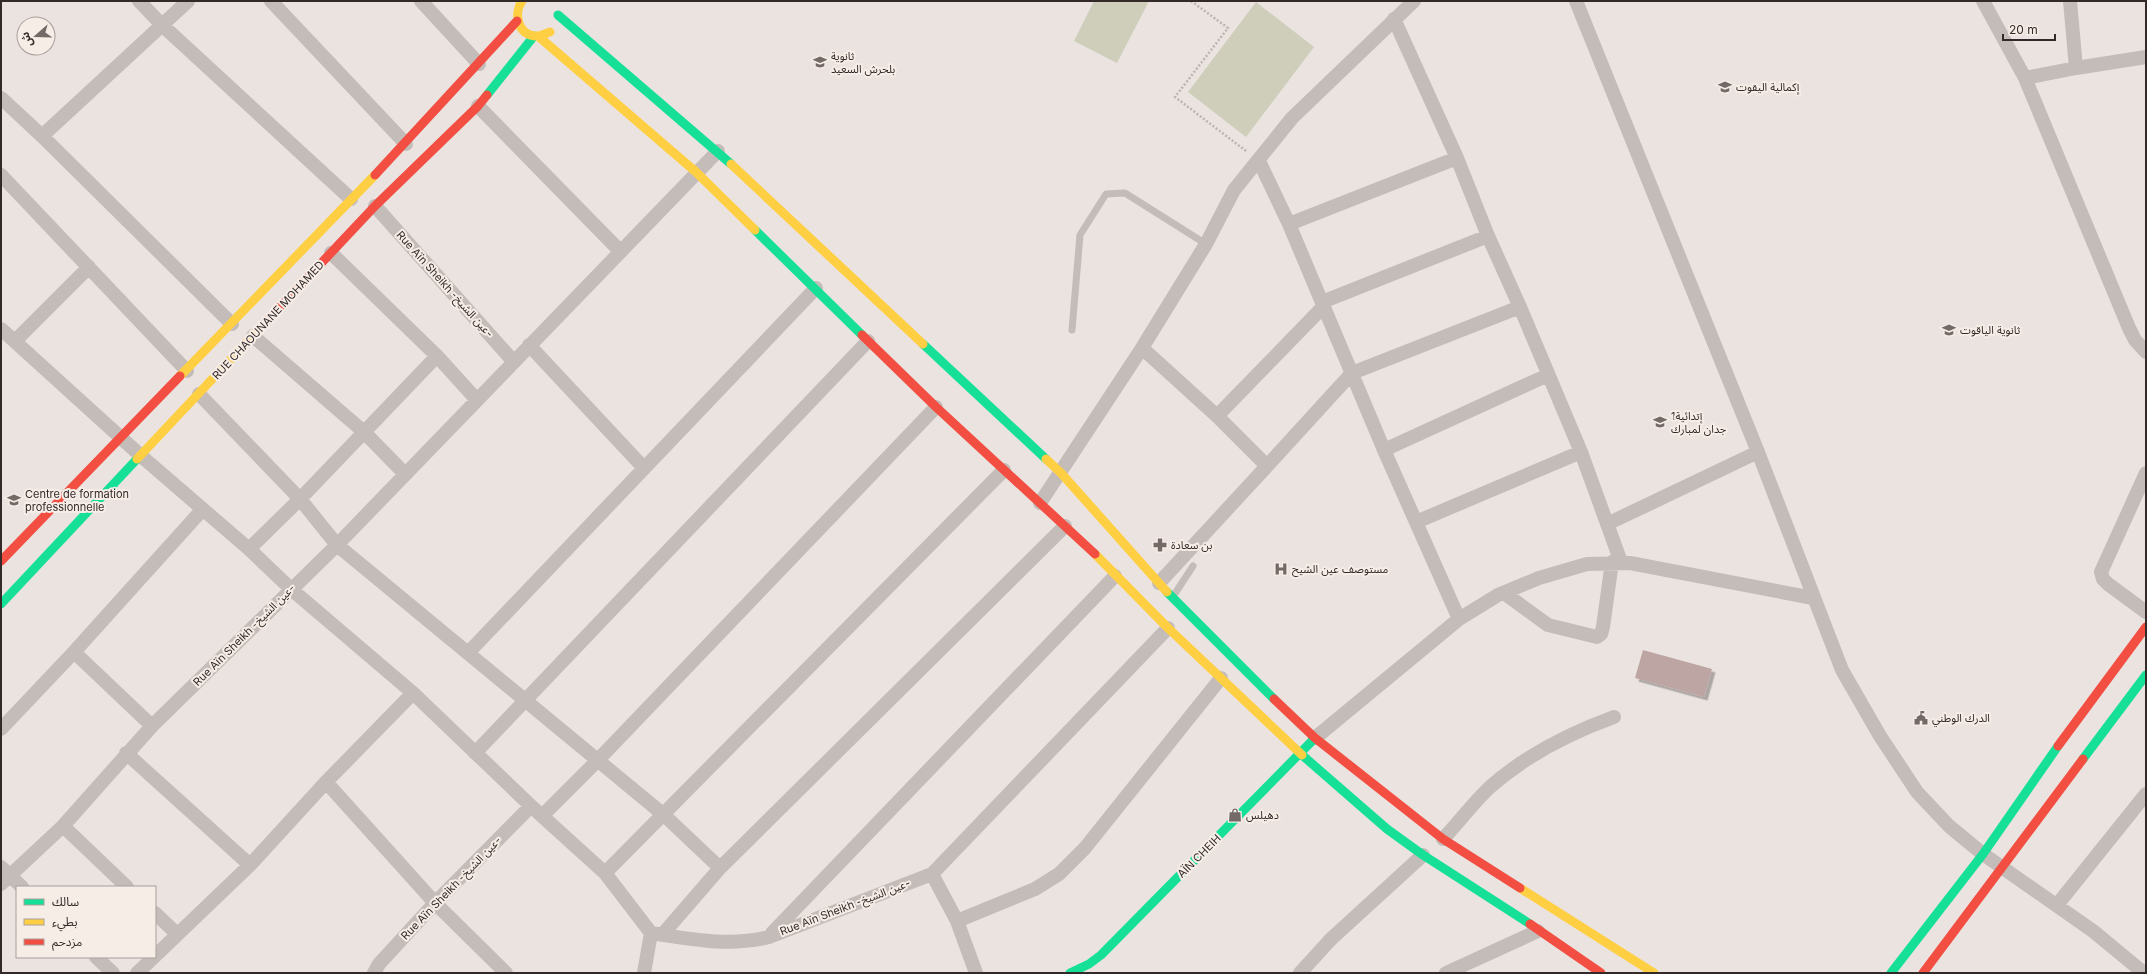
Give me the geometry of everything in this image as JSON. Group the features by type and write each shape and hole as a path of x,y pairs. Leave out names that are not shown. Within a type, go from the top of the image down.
{"main road":[{"name":"RUE CHAOUNANE MOHAMED","path":"1,561 406,144 479,64 516,17 522,1"},
{"path":"555,4 558,15 718,151 1062,474 1159,583 1223,650 1315,738 1443,839 1654,973"},
{"path":"508,5 523,31 536,36 696,172 936,407 1065,526 1168,628 1301,754 1387,828 1423,856 1492,898 1601,973"},
{"name":"RUE CHAOUNANE MOHAMED","path":"1,604 375,206 478,106 536,36 544,35 554,27 558,15"},
{"path":"6,571 20,584"},
{"path":"1891,973 1983,854 2032,781 2146,627"},
{"path":"1923,973 2004,867 2146,675"},
{"name":"AÏN CHEIH","path":"1093,969 1315,738"},
{"path":"1070,973 1093,969"}],"street":[{"path":"140,1 162,25 351,199"},
{"path":"42,136 188,1"},
{"path":"271,1 406,144"},
{"path":"421,1 479,64"},
{"path":"1040,504 1062,474 1142,348 1206,244 1234,190 1292,118 1414,1"},
{"path":"1576,1 1758,452 1842,670 1880,736 1917,792 1949,826 1983,854 2004,867 2093,931 2144,973"},
{"path":"1983,1 2026,78 2129,328 2136,340 2146,352"},
{"path":"2070,1 2076,68"},
{"path":"1394,19 1457,158 1488,236 1520,307 1581,452 1608,524 1617,562 1603,627 1601,634 1597,637 1548,625 1539,620 1504,593"},
{"path":"2026,78 2146,56"},
{"path":"1,98 42,136 232,324"},
{"path":"478,106 620,251"},
{"name":"Rue Aïn Sheikh -عين الشيخ-","path":"20,886 4,875 63,826 126,753 152,726 337,545 476,399 514,362 696,172 718,151"},
{"path":"1289,224 1457,158"},
{"path":"1258,160 1289,224 1384,450 1459,619"},
{"path":"1,175 187,371"},
{"name":"Rue Aïn Sheikh -عين الشيخ-","path":"375,206 514,362"},
{"path":"1217,416 1323,304 1488,236"},
{"path":"331,253 437,356 476,399"},
{"path":"15,341 89,267"},
{"path":"468,653 816,288"},
{"path":"1159,583 1352,373 1520,307"},
{"path":"1,329 140,455 249,549 291,589 413,693 531,806 543,815 605,873 656,934"},
{"path":"254,336 364,432 405,474"},
{"path":"475,753 527,701 868,341"},
{"path":"529,345 643,468"},
{"path":"1142,348 1217,416 1267,466"},
{"path":"249,549 300,499 437,356"},
{"path":"1384,450 1548,375"},
{"path":"199,394 300,499 337,545 664,815 720,868"},
{"path":"543,815 598,760 936,407"},
{"path":"1416,522 1581,452"},
{"path":"1608,524 1758,452"},
{"path":"605,873 1004,470"},
{"path":"2146,473 2101,572 2103,579 2108,584 2146,612"},
{"path":"1,729 74,652 202,510"},
{"path":"644,973 656,934 720,868 1065,526"},
{"path":"1315,738 1459,619 1504,593 1539,578 1580,566 1617,562 1813,598"},
{"path":"769,937 1116,576"},
{"path":"976,973 957,921 932,874 1168,628"},
{"path":"74,652 152,726"},
{"path":"957,921 1035,889 1058,874 1085,848 1222,678"},
{"path":"156,956 250,865 326,782 413,693"},
{"path":"1443,839 1490,788 1508,772 1538,753 1589,726 1614,717"},
{"path":"126,753 250,865"},
{"path":"326,782 435,903 506,973"},
{"path":"2057,905 2146,794"},
{"name":"Rue Aïn Sheikh -عين الشيخ-","path":"374,973 379,964 435,903 531,806"},
{"path":"63,826 126,886"},
{"path":"1300,973 1331,939 1423,856"},
{"name":"Rue Aïn Sheikh -عين الشيخ-","path":"656,934 715,943 750,942 769,937 932,874"},
{"path":"156,914 178,934"},
{"path":"1446,973 1538,931"},
{"path":"97,958 113,973"},
{"path":"138,973 154,958"}],"lane":[{"path":"1072,330 1080,234 1106,194 1125,192 1206,244"},
{"path":"1172,596 1194,566"}],"path":[{"path":"1191,1 1228,28 1175,97 1258,160"}],"green space":[{"path":"1094,1 1149,1 1117,63 1074,41"},
{"path":"1256,2 1314,47 1246,137 1188,92"}],"building":[{"path":"1643,650 1712,669 1704,697 1635,678"}],"traffic: fast":[{"path":"558,15 731,164"},
{"path":"487,95 534,36"},
{"path":"755,230 862,335"},
{"path":"923,344 1046,459"},
{"path":"1,604 137,459"},
{"path":"1167,592 1274,699"},
{"path":"2083,759 2146,675"},
{"path":"1070,973 1089,964 1101,955 1312,741"},
{"path":"1891,973 1983,854 2058,746"},
{"path":"1302,755 1387,829 1423,855 1530,924"}],"traffic: slow":[{"path":"522,1 518,12 519,24 522,29 531,35 540,36 550,32"},
{"path":"538,36 696,172 755,230"},
{"path":"731,164 923,344"},
{"path":"180,376 375,175"},
{"path":"137,459 263,325"},
{"path":"1046,459 1061,473 1167,592"},
{"path":"1095,554 1168,628 1302,755"},
{"path":"1520,888 1654,973"}],"traffic: jam":[{"path":"375,175 517,21"},
{"path":"263,325 375,206 478,106 487,95"},
{"path":"862,335 936,407 1095,554"},
{"path":"1,561 180,376"},
{"path":"2058,746 2146,627"},
{"path":"1274,699 1315,738 1443,839 1520,888"},
{"path":"1923,973 2083,759"},
{"path":"1530,924 1601,973"}],"place":[{"name":"ثانوية بلحرش السعيد","path":"820,62"},
{"name":"إكمالية اليقوت","path":"1725,87"},
{"name":"ثانوية الياقوت","path":"1949,330"},
{"name":"1إتدائية جدان لمبارك","path":"1660,422"},
{"name":"Centre de formation professionnelle","path":"14,500"},
{"name":"بن سعادة","path":"1160,545"},
{"name":"مستوصف عين الشيح","path":"1281,569"},
{"name":"الدرك الوطني","path":"1921,718"},
{"name":"دهيلس","path":"1235,815"}]}
